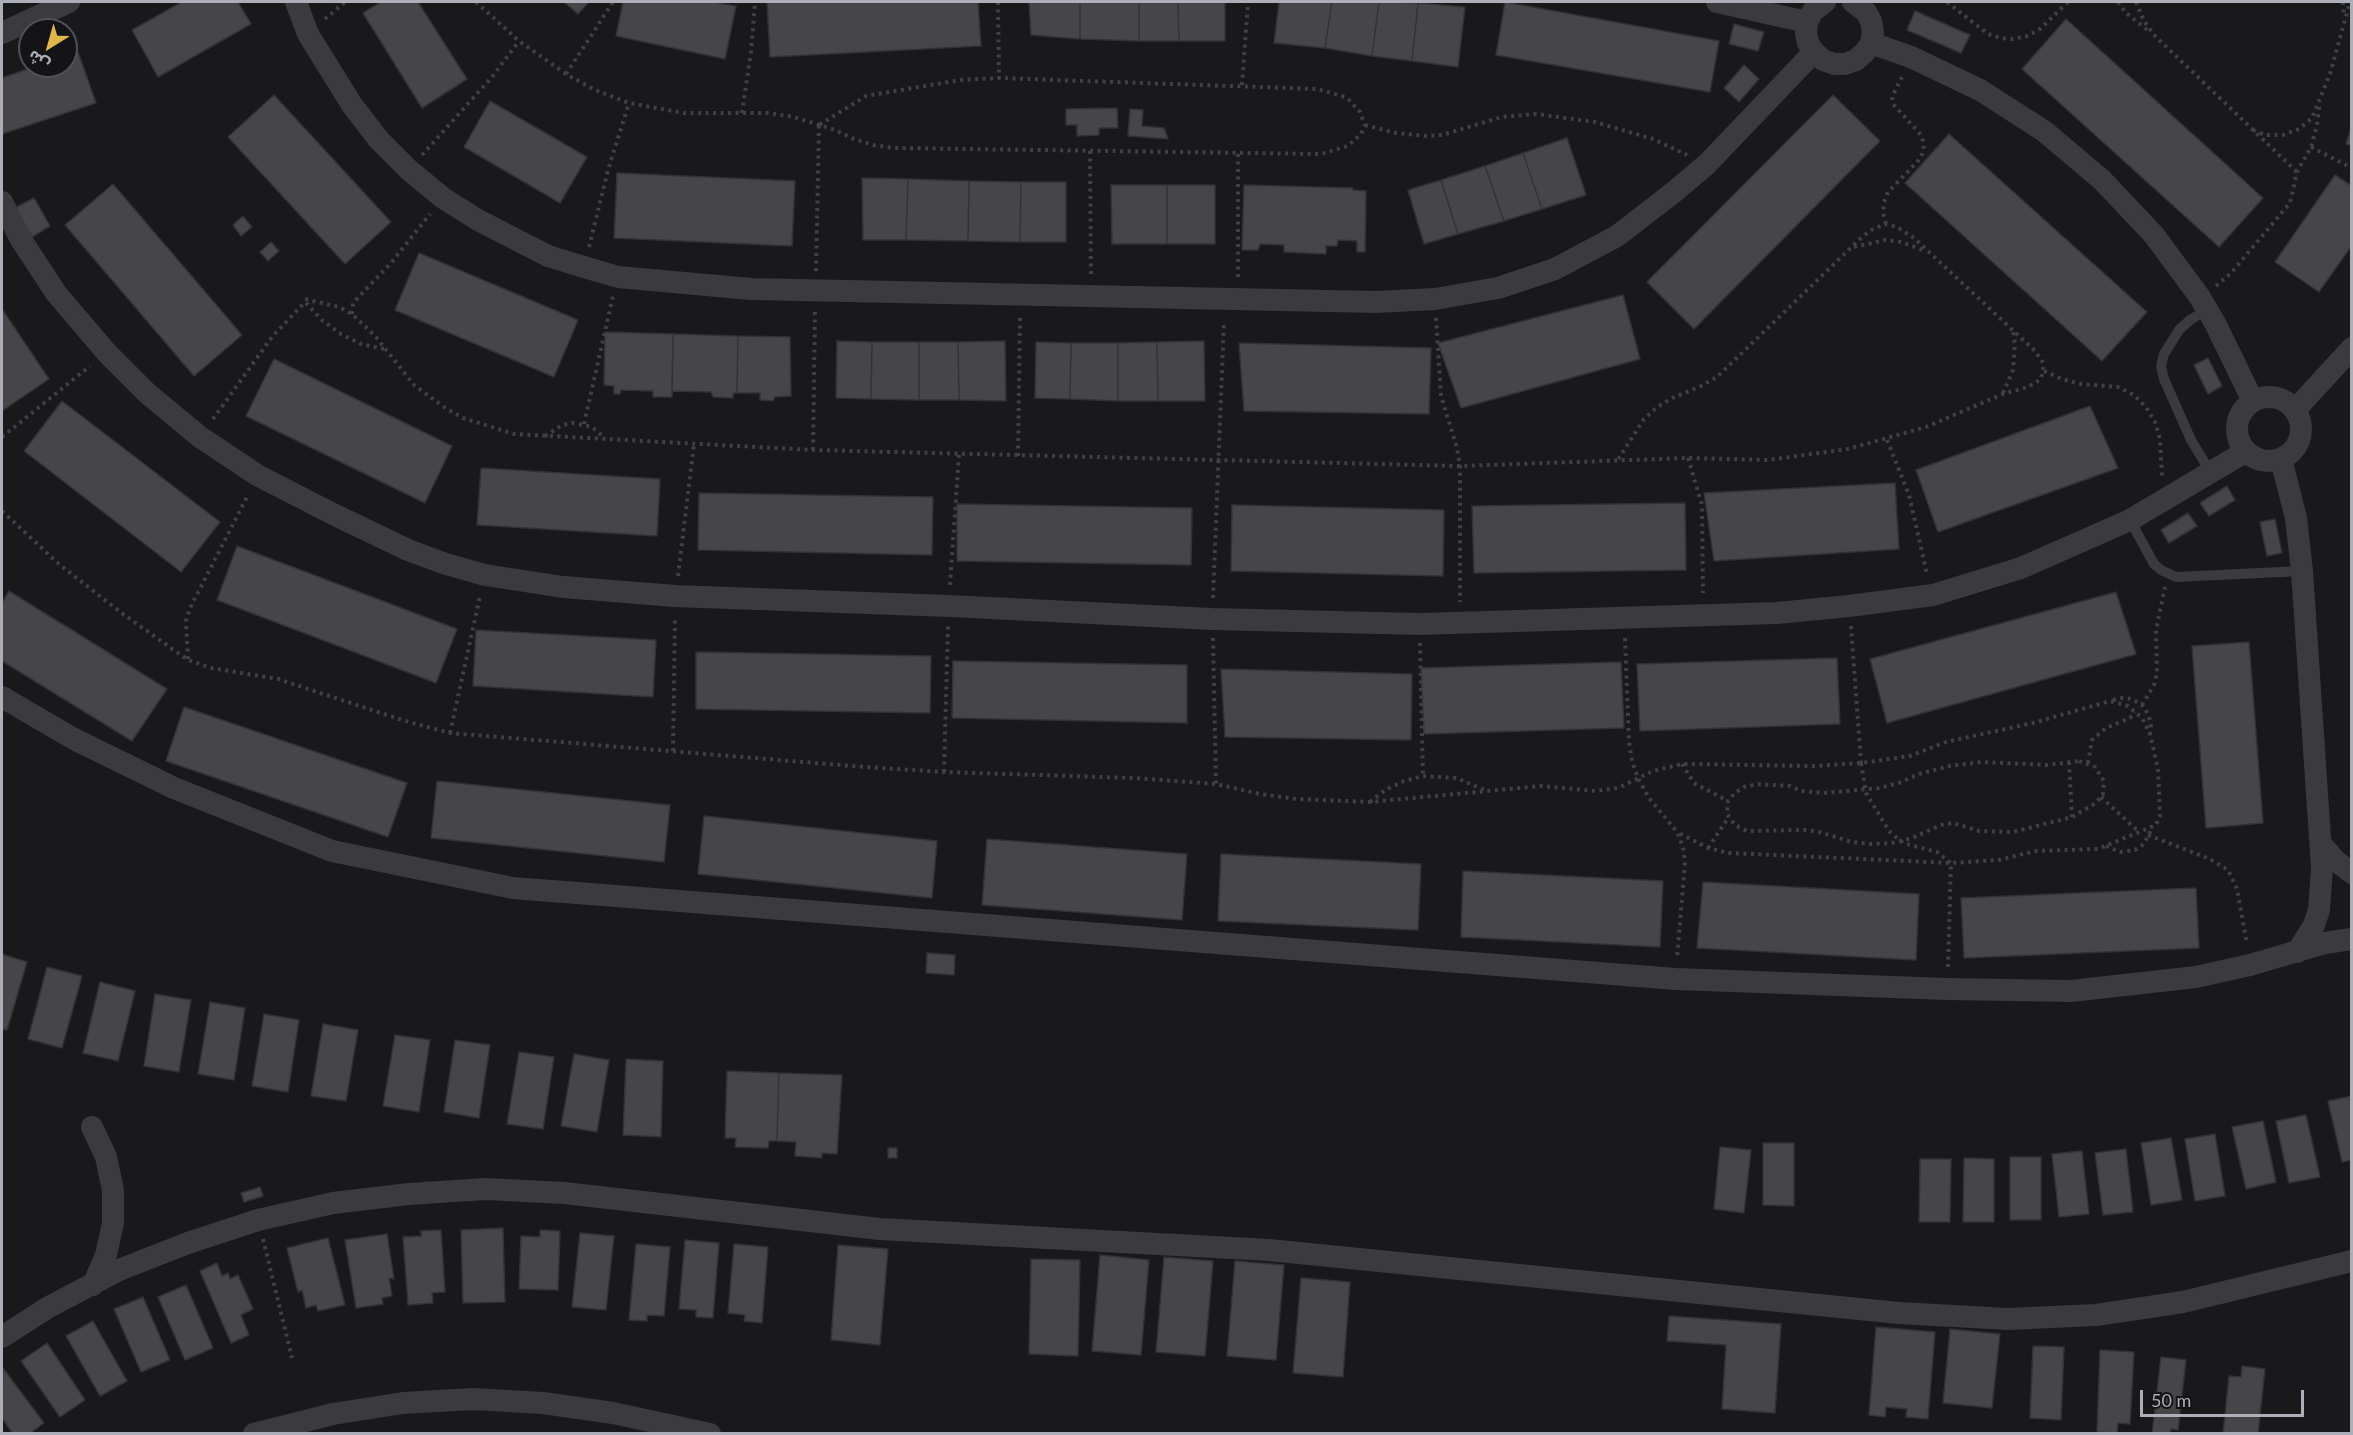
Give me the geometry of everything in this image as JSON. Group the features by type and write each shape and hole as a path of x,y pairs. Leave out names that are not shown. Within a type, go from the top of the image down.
{"street":[{"path":"2,33 69,2"},
{"path":"296,2 308,34 341,88 379,140 442,198 478,220 548,256 584,267 618,277 750,289 1376,302 1435,299 1498,288 1555,269 1617,236 1707,164 1814,52"},
{"path":"1717,2 1807,22"},
{"path":"1825,2 1813,11 1807,22 1808,43 1823,60 1834,64 1845,64 1856,60 1865,52 1870,43 1873,32 1871,21 1857,2"},
{"path":"1870,43 1911,57 1980,90 2052,138 2102,180 2154,235 2203,303 2253,401"},
{"path":"2,202 20,238 56,293 106,353 147,393 200,437 258,476 408,550 446,564 485,574 563,587 675,596 1212,619 1420,624 1703,617 1849,606 1933,595 2021,568 2130,520 2246,452"},
{"path":"2295,410 2352,348"},
{"path":"2264,397 2286,402 2295,410 2301,428 2300,438 2290,454 2281,459 2262,461 2246,452 2239,442 2236,430 2238,418 2244,408 2264,397"},
{"path":"2281,459 2296,518 2302,571 2321,844 2322,877 2319,910 2314,925 2297,952"},
{"path":"2,697 74,740 174,788 332,851 513,888 1676,979 1947,988 2072,991 2196,977 2250,965 2325,943 2352,939"},
{"path":"2321,844 2336,861 2352,873"},
{"path":"92,1127 106,1158 111,1179 114,1222 106,1255 93,1285"},
{"path":"2,1337 12,1322 93,1285 119,1270 152,1256 258,1220 333,1203 409,1194 486,1189 564,1193 880,1229 1269,1250 1899,1313 2008,1319 2096,1315 2183,1302 2352,1261"},
{"path":"254,1434 333,1414 391,1405 473,1399 543,1403 613,1413 710,1434"}],"lane":[{"path":"2203,303 2179,330 2164,354 2161,366 2164,379 2191,440 2211,473"},
{"path":"2130,520 2154,564 2169,574 2185,578 2302,571"}],"path":[{"path":"476,2 519,41 566,74 595,90 628,103 684,113 768,112 794,117 873,145 894,148 1238,154 1330,152 1348,146 1356,140 1362,134 1365,124 1355,105 1335,93 1317,89 999,78 960,80 867,96 819,125"},
{"path":"566,74 613,2"},
{"path":"742,113 751,52 755,2"},
{"path":"998,2 999,78"},
{"path":"1242,85 1248,2"},
{"path":"1947,2 1988,34 2012,39 2027,36 2040,29 2068,2"},
{"path":"2118,2 2126,13 2155,36 2297,172"},
{"path":"2136,2 2144,21 2155,36"},
{"path":"2343,2 2344,18"},
{"path":"2249,128 2265,135 2283,135 2300,129 2312,118 2331,74 2350,2"},
{"path":"409,170 492,77 519,41"},
{"path":"1886,224 1884,202 1888,192 1923,153 1924,144 1921,135 1893,104 1894,91 1911,57"},
{"path":"2203,303 2282,215 2294,193 2297,172 2311,147 2320,102"},
{"path":"584,267 608,170 628,103"},
{"path":"1365,124 1396,133 1426,136 1442,135 1502,117 1536,114 1595,122 1653,139 1707,164"},
{"path":"2311,147 2352,168"},
{"path":"1090,151 1092,296"},
{"path":"1216,784 1212,619 1218,461 1232,299 1238,154"},
{"path":"352,314 353,303 391,263 442,198"},
{"path":"200,437 272,337 307,299 339,307 352,314 376,337 414,385 444,408 485,426 514,434 544,437 605,438 813,450 1460,466 1617,461 1688,458 1758,460 1808,456 1887,440 1956,415 2003,394 2035,384 2041,379 2044,371 2040,357 1931,254 1906,231 1886,224 1874,229 1717,376 1656,408 1644,419 1617,461"},
{"path":"1853,248 1868,242 1893,241 1917,246 1931,254"},
{"path":"584,424 618,277"},
{"path":"1018,456 1020,294"},
{"path":"1435,299 1441,396 1457,448 1460,466 1460,624"},
{"path":"305,302 323,321 341,334 361,344 384,349"},
{"path":"2003,394 2013,370 2015,344 2013,331"},
{"path":"2,437 106,353"},
{"path":"2044,371 2062,380 2118,387 2134,395 2146,407 2155,422 2160,439 2163,502"},
{"path":"544,437 562,425 584,424 605,438"},
{"path":"1887,440 1909,495 1933,595"},
{"path":"1688,458 1702,505 1703,617"},
{"path":"188,660 186,621 190,608 258,476"},
{"path":"2,511 60,565 123,614 188,660 211,668 278,679 402,720 450,733 944,772 1134,778 1216,784 1296,799 1370,802 1540,786 1596,791 1618,788 1661,769 1682,764 1815,766 1861,763 1910,756 1946,742 2033,723 2121,698 2132,699 2142,705 2151,724 2150,734"},
{"path":"450,733 485,574"},
{"path":"2142,705 2154,685 2157,673 2156,630 2169,574"},
{"path":"1849,606 1861,763 1866,793 1889,831 1904,843 1937,852 1952,863"},
{"path":"1625,619 1629,742 1638,778 1649,798 1677,832 1683,847 1685,862 1676,979"},
{"path":"1420,624 1423,776"},
{"path":"2106,846 2120,852 2135,850 2144,844 2158,821 2160,812 2158,769 2150,734 2142,718 2135,712 2110,701"},
{"path":"2088,763 2092,740 2106,728 2130,718 2135,712"},
{"path":"1982,762 2047,765 2069,762 2088,763 2095,767 2104,780 2101,797 2091,807 2072,817 2013,832 1979,831 1953,823 1941,825 1912,838 1892,843 1872,844 1852,842 1805,830 1753,832 1741,828 1728,818 1726,807 1728,801 1744,787 1758,784 1782,785 1801,791 1824,793 1879,788 1950,766 1982,762"},
{"path":"2069,762 2072,817"},
{"path":"1682,764 1694,783 1728,801"},
{"path":"1370,802 1385,790 1404,781 1423,776 1456,778 1486,790"},
{"path":"2101,797 2139,832"},
{"path":"1708,848 1728,818"},
{"path":"1677,832 1708,848 1742,854 1952,863 1999,860 2036,851 2087,850 2106,846 2152,828"},
{"path":"2148,836 2210,859 2228,870 2237,889 2250,965"},
{"path":"1947,988 1952,863"},
{"path":"258,1220 292,1358"}],"building":[{"path":"182,2 238,2 251,24 158,77 132,30"},
{"path":"381,2 418,2 467,79 422,108 363,13"},
{"path":"564,2 589,2 578,14"},
{"path":"623,2 713,2 736,6 725,59 616,36"},
{"path":"767,2 978,2 981,46 770,57"},
{"path":"1029,2 1080,2 1080,39 1031,35"},
{"path":"1080,2 1139,2 1139,41 1080,39"},
{"path":"1139,2 1178,2 1179,41 1139,41"},
{"path":"1178,2 1225,2 1225,41 1179,41"},
{"path":"1279,2 1332,2 1325,48 1274,43"},
{"path":"1332,2 1379,2 1372,56 1325,48"},
{"path":"1379,2 1418,3 1412,61 1372,56"},
{"path":"1505,2 1719,41 1710,92 1496,55"},
{"path":"1418,3 1465,7 1458,67 1412,61"},
{"path":"1915,11 1970,35 1961,53 1907,30"},
{"path":"2066,19 2263,198 2219,247 2022,69"},
{"path":"1734,24 1764,32 1758,51 1729,44"},
{"path":"78,52 96,103 2,134 2,78 18,72 18,78 78,78"},
{"path":"1744,65 1759,79 1739,102 1724,88"},
{"path":"274,95 391,222 345,264 228,137"},
{"path":"1833,95 1880,141 1694,329 1647,282"},
{"path":"490,101 587,157 560,203 464,147"},
{"path":"1117,108 1118,128 1099,128 1099,135 1077,136 1077,125 1066,125 1066,109"},
{"path":"1130,109 1143,110 1142,126 1164,128 1168,139 1128,136"},
{"path":"2352,125 2352,146 2346,144"},
{"path":"1949,134 2147,312 2102,361 1905,183"},
{"path":"1567,138 1586,195 1542,209 1523,153"},
{"path":"1523,153 1542,209 1504,221 1485,166"},
{"path":"1485,166 1504,221 1458,234 1441,180"},
{"path":"617,173 795,181 792,246 614,238"},
{"path":"2335,175 2352,186 2352,245 2319,292 2275,262"},
{"path":"862,178 908,179 906,240 863,240"},
{"path":"908,179 969,181 968,241 906,240"},
{"path":"1441,180 1458,234 1424,244 1408,190"},
{"path":"969,181 1021,182 1020,242 968,241"},
{"path":"1021,182 1066,182 1066,242 1020,242"},
{"path":"113,184 242,335 194,376 65,225"},
{"path":"1111,185 1167,185 1167,244 1112,244"},
{"path":"1167,185 1215,185 1215,244 1167,244"},
{"path":"1244,185 1353,188 1353,190 1366,191 1365,252 1357,252 1357,241 1338,240 1337,246 1326,246 1326,254 1284,252 1284,245 1260,244 1258,250 1242,250"},
{"path":"34,198 50,226 32,237 15,208"},
{"path":"243,216 252,227 241,236 233,225"},
{"path":"271,242 279,251 268,261 260,252"},
{"path":"419,253 578,320 554,377 395,310"},
{"path":"1623,295 1640,359 1461,408 1438,343"},
{"path":"2,309 49,379 2,411"},
{"path":"605,332 673,334 672,397 653,397 653,391 621,390 620,394 614,394 614,386 604,385"},
{"path":"673,334 738,336 737,393 733,393 733,398 713,397 711,392 672,391"},
{"path":"738,336 790,337 791,396 775,397 773,401 760,400 760,393 737,393"},
{"path":"837,341 872,342 871,399 836,398"},
{"path":"1005,341 1006,401 959,400 958,342"},
{"path":"1204,341 1205,401 1158,401 1157,342"},
{"path":"872,342 919,342 919,400 871,399"},
{"path":"919,342 958,342 959,400 919,400"},
{"path":"1036,342 1071,343 1070,399 1035,398"},
{"path":"1157,342 1158,401 1118,401 1118,343"},
{"path":"1071,343 1118,343 1118,401 1070,399"},
{"path":"1239,343 1431,348 1429,414 1244,411"},
{"path":"2208,358 2222,386 2208,394 2194,365"},
{"path":"274,359 452,446 425,503 246,416"},
{"path":"62,401 220,522 181,572 24,451"},
{"path":"2090,406 2118,468 1938,532 1916,470"},
{"path":"481,468 660,479 657,536 477,525"},
{"path":"1895,483 1899,549 1714,561 1704,493"},
{"path":"2227,486 2235,500 2209,516 2200,503"},
{"path":"699,493 933,497 932,555 698,550"},
{"path":"1685,503 1686,570 1474,573 1472,506"},
{"path":"957,504 1192,508 1191,565 957,561"},
{"path":"1232,505 1444,510 1443,576 1231,571"},
{"path":"2188,513 2197,526 2169,543 2161,530"},
{"path":"2275,519 2282,553 2267,556 2260,522"},
{"path":"237,546 457,629 436,683 217,600"},
{"path":"9,591 167,689 132,741 2,661 2,603"},
{"path":"2116,592 2136,654 1887,723 1870,659"},
{"path":"476,630 656,640 653,697 473,686"},
{"path":"2249,642 2263,823 2206,828 2192,646"},
{"path":"696,652 931,656 930,713 696,709"},
{"path":"1837,658 1840,724 1640,731 1637,664"},
{"path":"953,661 1187,665 1187,723 952,718"},
{"path":"1621,662 1624,728 1424,734 1421,668"},
{"path":"1221,669 1412,674 1411,740 1225,737"},
{"path":"184,707 407,783 388,837 166,761"},
{"path":"437,781 670,805 664,862 431,838"},
{"path":"704,816 937,841 932,898 698,874"},
{"path":"987,839 1187,854 1182,920 982,905"},
{"path":"1221,854 1421,864 1418,930 1218,921"},
{"path":"1463,871 1663,881 1660,947 1461,937"},
{"path":"1703,882 1919,894 1916,960 1697,948"},
{"path":"2196,888 2199,948 1964,958 1961,898"},
{"path":"927,953 955,955 954,975 926,973"},
{"path":"2,954 27,962 7,1030 2,1029"},
{"path":"47,967 82,976 62,1048 28,1039"},
{"path":"100,982 135,991 118,1061 83,1053"},
{"path":"155,994 191,1000 179,1072 144,1066"},
{"path":"210,1002 245,1008 234,1080 198,1074"},
{"path":"264,1014 299,1020 288,1092 252,1086"},
{"path":"323,1024 358,1030 346,1101 311,1096"},
{"path":"395,1035 430,1040 419,1112 383,1106"},
{"path":"455,1040 490,1045 479,1118 444,1112"},
{"path":"519,1052 554,1057 543,1129 507,1124"},
{"path":"574,1054 609,1060 597,1132 561,1126"},
{"path":"626,1059 663,1061 661,1137 623,1135"},
{"path":"727,1071 779,1073 777,1141 769,1141 768,1148 735,1147 736,1138 725,1138"},
{"path":"779,1073 842,1075 837,1154 822,1153 822,1158 795,1156 796,1142 777,1141"},
{"path":"2352,1096 2352,1160 2342,1162 2328,1101"},
{"path":"2306,1115 2320,1177 2289,1183 2276,1121"},
{"path":"2263,1121 2276,1182 2246,1189 2232,1127"},
{"path":"2215,1134 2225,1196 2195,1201 2185,1139"},
{"path":"2171,1138 2182,1200 2151,1205 2141,1143"},
{"path":"1763,1143 1794,1143 1794,1206 1763,1205"},
{"path":"1720,1147 1751,1150 1744,1213 1714,1209"},
{"path":"888,1148 897,1148 897,1158 888,1158"},
{"path":"2126,1149 2133,1212 2103,1215 2095,1153"},
{"path":"2082,1151 2089,1214 2059,1217 2052,1154"},
{"path":"2010,1157 2041,1157 2041,1220 2010,1220"},
{"path":"1964,1158 1994,1159 1994,1222 1963,1222"},
{"path":"1920,1159 1951,1159 1950,1222 1919,1222"},
{"path":"260,1187 263,1196 244,1202 241,1193"},
{"path":"503,1228 505,1302 463,1303 461,1230"},
{"path":"441,1230 445,1292 432,1293 433,1303 408,1305 403,1237 422,1236 420,1231"},
{"path":"540,1230 560,1231 558,1290 519,1289 521,1236 540,1237"},
{"path":"580,1233 614,1236 606,1310 572,1307"},
{"path":"387,1234 394,1279 389,1278 392,1296 382,1298 383,1304 356,1308 345,1240"},
{"path":"328,1238 345,1305 318,1311 316,1305 306,1308 302,1290 298,1292 287,1248"},
{"path":"685,1240 719,1243 713,1318 696,1317 696,1310 679,1309"},
{"path":"636,1244 670,1247 664,1316 647,1315 647,1321 629,1320"},
{"path":"734,1244 768,1247 762,1323 744,1321 745,1315 728,1313"},
{"path":"838,1245 888,1249 880,1345 831,1340"},
{"path":"1100,1255 1149,1260 1141,1355 1092,1351"},
{"path":"1164,1257 1213,1261 1205,1356 1156,1352"},
{"path":"1031,1259 1080,1260 1078,1356 1029,1354"},
{"path":"1235,1261 1284,1265 1276,1360 1227,1356"},
{"path":"217,1263 222,1276 228,1273 230,1279 238,1275 253,1309 241,1315 249,1335 231,1343 200,1271"},
{"path":"1301,1278 1350,1282 1343,1377 1293,1373"},
{"path":"186,1285 213,1348 185,1360 158,1297"},
{"path":"143,1297 170,1360 141,1372 114,1309"},
{"path":"1669,1316 1781,1324 1775,1413 1722,1409 1726,1345 1667,1341"},
{"path":"93,1321 127,1381 100,1396 66,1336"},
{"path":"1876,1327 1935,1332 1928,1419 1906,1417 1907,1409 1886,1407 1885,1417 1869,1415"},
{"path":"1950,1329 2000,1334 1992,1408 1943,1403"},
{"path":"47,1343 85,1400 60,1417 21,1361"},
{"path":"2033,1346 2064,1347 2061,1420 2030,1418"},
{"path":"2100,1350 2134,1352 2130,1424 2118,1423 2117,1433 2097,1432"},
{"path":"2161,1357 2186,1360 2178,1430 2171,1429 2170,1434 2152,1434"},
{"path":"2242,1366 2265,1369 2258,1434 2223,1434 2229,1376 2241,1377"},
{"path":"3,1368 44,1423 29,1434 13,1434 2,1418"}]}
